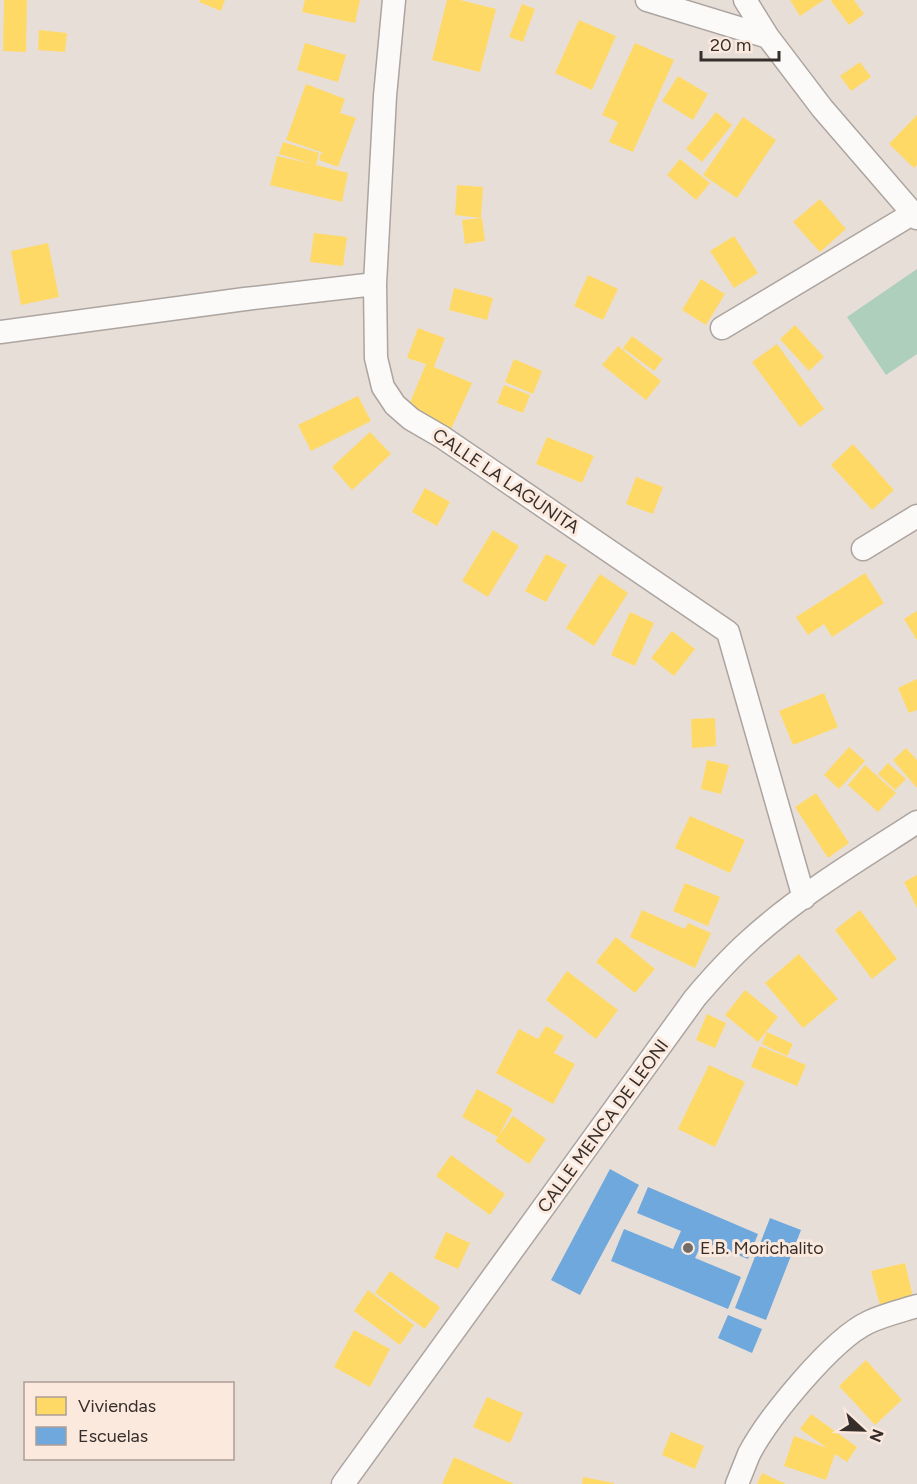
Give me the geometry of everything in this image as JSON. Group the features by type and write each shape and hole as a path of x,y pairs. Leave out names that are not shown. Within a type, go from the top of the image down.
{"street":[{"name":"CALLE LA LAGUNITA","path":"394,0 385,96 375,284 376,358 383,387 395,405 411,419 452,444 728,632 804,898"},
{"path":"647,0 768,37"},
{"path":"722,328 914,216 822,108 768,37 745,0"},
{"path":"0,332 233,300 375,284"},
{"path":"863,549 916,520"},
{"name":"CALLE MENCA DE LEONI","path":"343,1484 695,998 720,969 749,940 804,898 917,822"},
{"path":"737,1484 750,1454 774,1416 814,1368 838,1344 867,1323 917,1306"}],"green space":[{"path":"917,269 917,354 886,375 847,317"}],"building: Viviendas":[{"path":"4,0 27,0 26,52 3,51"},
{"path":"200,0 225,0 221,11 199,2"},
{"path":"305,0 360,0 355,23 302,12"},
{"path":"447,0 460,0 496,9 480,72 432,60"},
{"path":"790,0 824,0 800,16"},
{"path":"832,0 854,0 864,14 849,25"},
{"path":"522,4 535,9 523,42 509,37"},
{"path":"579,20 616,36 592,90 555,73"},
{"path":"39,30 67,33 65,52 38,50"},
{"path":"305,43 346,55 338,82 297,70"},
{"path":"635,43 674,60 633,152 609,142 618,122 602,115"},
{"path":"860,62 871,77 851,91 840,76"},
{"path":"678,76 708,94 693,120 662,101"},
{"path":"306,84 345,99 340,113 356,118 338,167 319,160 321,153 324,153 286,140"},
{"path":"716,112 732,125 702,162 686,149"},
{"path":"917,115 917,165 914,168 889,144"},
{"path":"743,117 776,140 737,198 703,175"},
{"path":"283,142 319,153 316,165 348,173 342,202 270,185 277,156 312,164 279,154"},
{"path":"680,159 710,183 696,200 667,175"},
{"path":"457,185 483,187 481,218 455,215"},
{"path":"820,199 846,229 820,252 793,222"},
{"path":"482,218 485,241 465,244 462,220"},
{"path":"314,233 347,237 343,266 310,262"},
{"path":"734,236 758,273 734,288 710,251"},
{"path":"48,243 59,297 21,305 11,251"},
{"path":"588,275 618,289 603,320 574,306"},
{"path":"701,279 725,294 706,325 682,310"},
{"path":"454,288 493,298 487,320 449,310"},
{"path":"795,325 824,357 809,371 780,339"},
{"path":"418,328 445,338 434,367 472,383 448,436 404,417 426,364 407,358"},
{"path":"632,336 663,359 654,371 623,348"},
{"path":"777,344 824,409 800,427 752,362"},
{"path":"618,346 661,381 646,400 602,365"},
{"path":"514,359 542,371 533,394 505,382"},
{"path":"504,385 530,395 523,413 497,403"},
{"path":"358,396 371,421 311,451 298,425"},
{"path":"370,432 391,454 352,490 332,467"},
{"path":"547,437 594,456 582,483 536,464"},
{"path":"853,444 894,490 872,510 831,465"},
{"path":"636,477 663,487 653,514 626,504"},
{"path":"425,488 450,502 437,526 412,512"},
{"path":"493,530 519,546 488,597 462,581"},
{"path":"546,554 567,565 546,602 525,591"},
{"path":"865,573 884,603 832,637 824,624 808,635 796,617"},
{"path":"600,574 628,593 594,646 566,628"},
{"path":"917,611 917,640 904,619"},
{"path":"630,612 654,623 635,666 611,655"},
{"path":"672,631 695,649 674,676 651,658"},
{"path":"917,679 917,710 909,713 898,688"},
{"path":"824,693 838,727 793,745 779,711"},
{"path":"715,718 716,746 692,748 691,719"},
{"path":"849,747 865,761 839,789 824,775"},
{"path":"906,748 917,760 917,788 893,760"},
{"path":"707,760 729,765 721,794 701,789"},
{"path":"888,763 906,779 895,790 878,774"},
{"path":"865,765 896,793 878,812 848,785"},
{"path":"816,793 849,843 828,858 795,807"},
{"path":"690,816 745,840 730,873 675,848"},
{"path":"917,875 917,908 904,882"},
{"path":"685,883 720,897 708,926 673,911"},
{"path":"642,910 685,929 688,923 711,933 695,968 630,937"},
{"path":"860,910 897,959 872,979 835,930"},
{"path":"616,937 655,969 635,993 596,962"},
{"path":"799,954 838,999 803,1028 765,983"},
{"path":"567,971 618,1010 596,1039 546,1000"},
{"path":"745,990 778,1017 758,1042 725,1015"},
{"path":"707,1014 726,1023 715,1048 696,1040"},
{"path":"546,1026 564,1036 554,1053 575,1064 553,1104 496,1073 519,1029 538,1039"},
{"path":"767,1032 793,1044 787,1056 762,1044"},
{"path":"760,1046 806,1065 797,1086 751,1067"},
{"path":"709,1065 745,1082 715,1147 678,1129"},
{"path":"477,1089 513,1109 498,1137 462,1117"},
{"path":"513,1116 546,1139 529,1164 495,1141"},
{"path":"451,1155 505,1194 490,1215 436,1176"},
{"path":"446,1232 470,1243 458,1269 434,1258"},
{"path":"905,1263 916,1309 883,1317 871,1271"},
{"path":"390,1271 440,1307 425,1329 375,1293"},
{"path":"368,1290 414,1325 400,1345 354,1311"},
{"path":"354,1330 390,1349 370,1387 334,1367"},
{"path":"866,1360 902,1400 875,1425 839,1386"},
{"path":"487,1397 523,1413 510,1443 473,1427"},
{"path":"811,1414 857,1447 847,1462 835,1454 826,1480 784,1466 794,1436 827,1448 800,1429"},
{"path":"671,1432 704,1446 695,1469 662,1455"},
{"path":"454,1457 514,1484 442,1484"},
{"path":"762,1473 786,1484 757,1484"},
{"path":"583,1477 614,1483 614,1484 582,1484"}],"building: Escuelas":[{"path":"610,1169 639,1185 580,1295 551,1280"},
{"path":"648,1187 758,1234 748,1259 703,1241 695,1258 741,1277 728,1309 611,1261 624,1229 673,1249 681,1231 637,1213"},
{"path":"770,1218 801,1230 766,1320 735,1308"},
{"path":"728,1315 762,1329 752,1353 718,1338"}],"place":[{"name":"E.B. Morichalito","path":"688,1248"}]}
